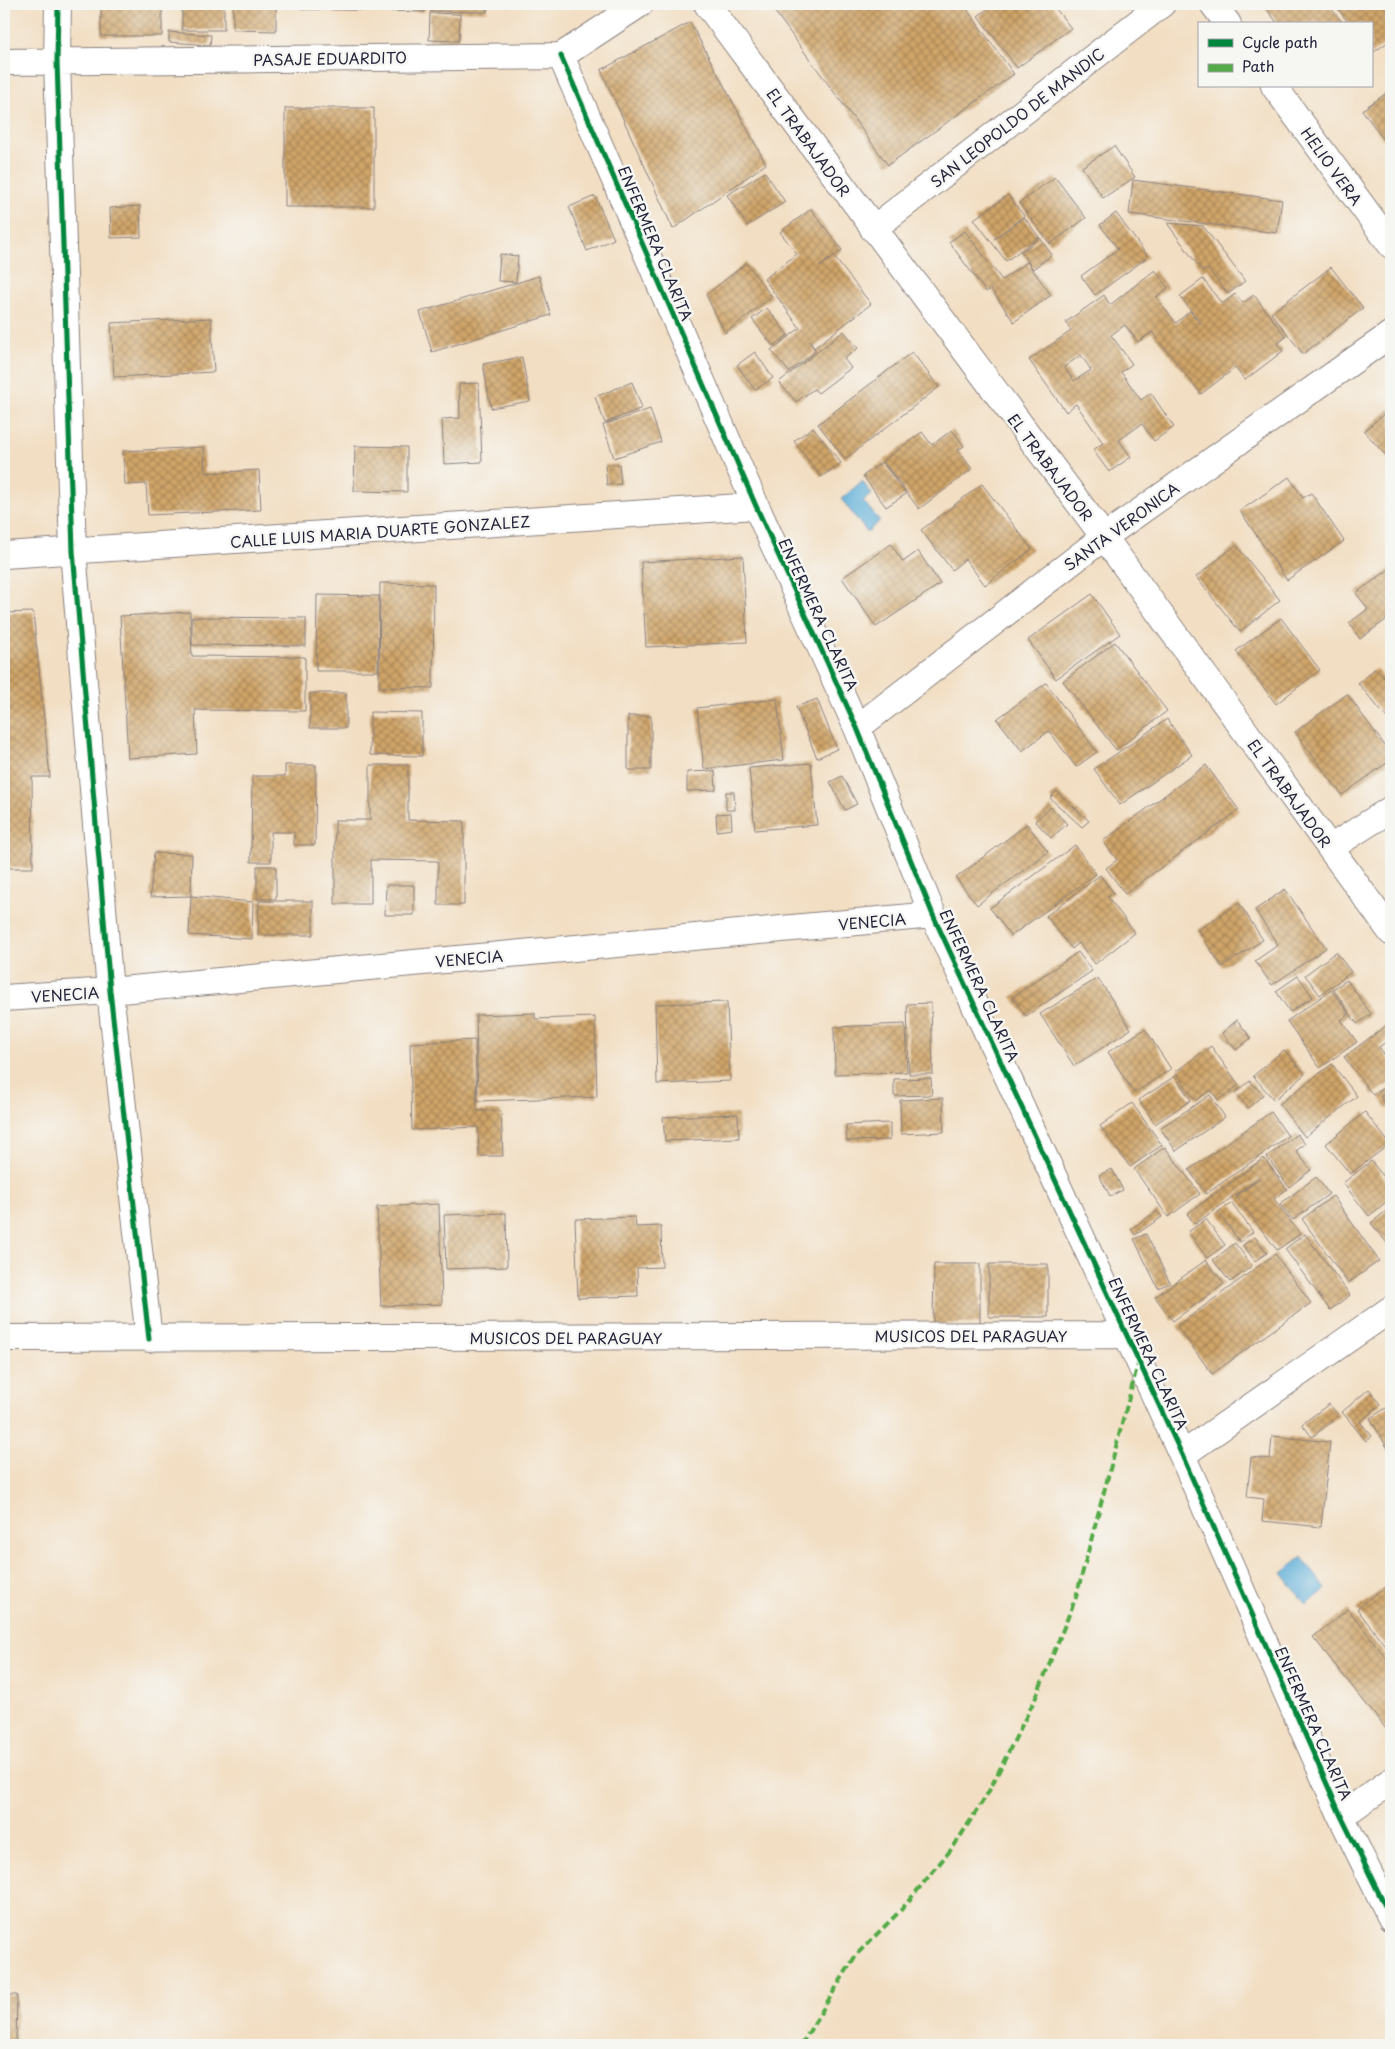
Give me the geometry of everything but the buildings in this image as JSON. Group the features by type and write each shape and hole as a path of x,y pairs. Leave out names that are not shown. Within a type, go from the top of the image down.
{"street":[{"path":"58,4 57,62 73,551 110,991 149,1339"},
{"path":"561,56 640,4"},
{"name":"EL TRABAJADOR","path":"707,4 1104,537 1391,932"},
{"name":"SAN LEOPOLDO DE MANDIC","path":"873,229 1162,4"},
{"path":"1213,4 1226,22"},
{"name":"PASAJE EDUARDITO","path":"4,62 561,56"},
{"name":"ENFERMERA CLARITA","path":"561,56 756,506 858,728 934,915 1182,1454 1341,1816 1391,1918"},
{"name":"HELIO VERA","path":"1275,88 1391,245"},
{"name":"SANTA VERONICA","path":"858,728 1104,537 1391,334"},
{"name":"CALLE LUIS MARIA DUARTE GONZALEZ","path":"4,555 756,506"},
{"path":"1330,848 1391,809"},
{"name":"VENECIA","path":"4,998 110,991 934,915"},
{"path":"1182,1454 1391,1309"},
{"name":"MUSICOS DEL PARAGUAY","path":"4,1338 1128,1335"},
{"path":"1341,1816 1391,1781"}],"water":[{"path":"862,481 872,494 863,501 880,521 867,532 841,499"},
{"path":"1302,1557 1326,1589 1306,1605 1282,1573"}],"marked path":[{"path":"801,2045 856,1955 901,1910 954,1846 988,1793 1036,1697 1076,1597 1139,1360"}],"cycle path":[{"path":"58,4 57,61 73,551 110,991 149,1339"},
{"path":"561,56 756,506 857,728 933,915 1182,1455 1341,1816 1391,1918"}]}
